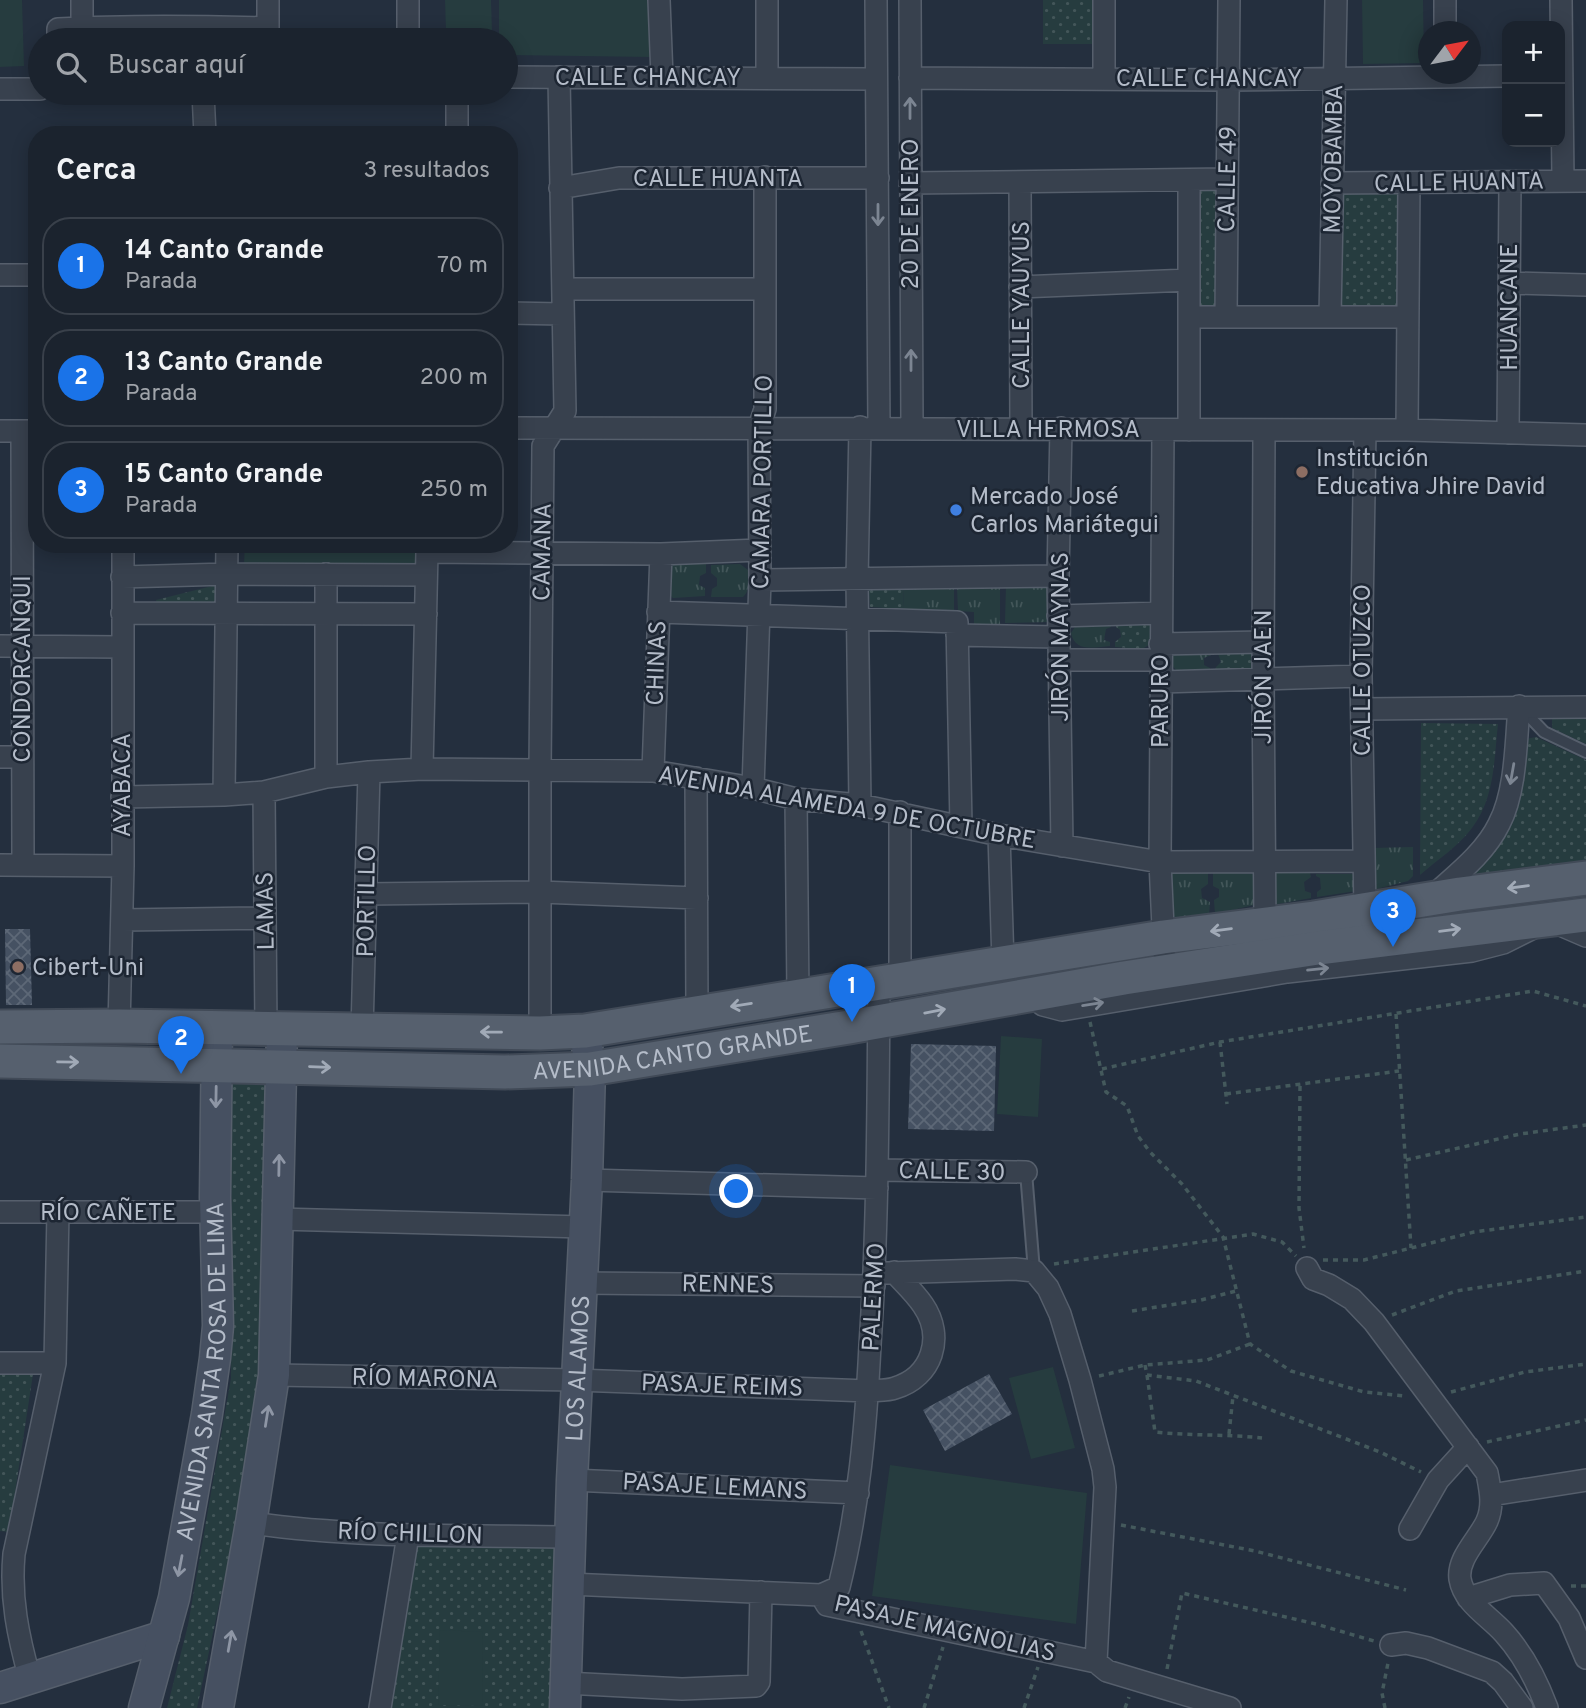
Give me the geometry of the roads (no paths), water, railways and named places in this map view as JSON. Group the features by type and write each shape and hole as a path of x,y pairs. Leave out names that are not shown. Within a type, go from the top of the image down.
{"main road":[{"name":"AVENIDA CANTO GRANDE","path":"0,1027 120,1026 540,1033 585,1031 1163,937 1586,878"},
{"name":"AVENIDA CANTO GRANDE","path":"0,1061 505,1072 590,1069 1165,971 1357,943 1586,915"},
{"name":"AVENIDA SANTA ROSA DE LIMA","path":"144,1708 164,1636 187,1528 215,1358 218,1326 215,1212 217,1029"},
{"path":"218,1708 274,1375 281,1066 274,1029"},
{"name":"LOS ALAMOS","path":"565,1695 576,1380 587,1181 590,1069 585,1031"},
{"path":"0,1688 164,1636"}],"street":[{"path":"82,0 82,28"},
{"path":"268,0 268,28"},
{"path":"408,0 408,28"},
{"path":"659,0 662,77"},
{"path":"767,0 767,77"},
{"name":"20 DE ENERO","path":"860,804 858,580 869,428 877,178 876,0"},
{"name":"20 DE ENERO","path":"910,0 912,428"},
{"path":"1104,0 1104,78"},
{"name":"CALLE 49","path":"1226,316 1228,0"},
{"name":"MOYOBAMBA","path":"1330,317 1336,0"},
{"path":"1445,0 1445,21"},
{"path":"1561,0 1561,21"},
{"name":"CALLE CHANCAY","path":"910,78 1229,80 1418,76"},
{"name":"CALLE CHANCAY","path":"1481,76 1502,76"},
{"name":"CALLE CHANCAY","path":"518,77 875,79"},
{"name":"CAMANA","path":"540,1033 543,446 565,411 559,77"},
{"path":"1561,84 1563,181"},
{"path":"0,89 28,89"},
{"path":"204,105 205,126"},
{"path":"457,105 457,126"},
{"name":"CAMARA PORTILLO","path":"753,788 760,580 759,427 765,409 765,177"},
{"name":"CALLE HUANTA","path":"560,188 619,178 877,178"},
{"path":"910,183 1227,179"},
{"path":"1189,181 1189,430"},
{"name":"CALLE HUANTA","path":"1332,183 1586,181"},
{"name":"CALLE YAUYUS","path":"1020,182 1021,428"},
{"name":"HUANCANE","path":"1508,433 1510,182"},
{"path":"1407,430 1409,183"},
{"path":"0,275 28,275"},
{"path":"1020,287 1189,280"},
{"path":"1510,283 1586,285"},
{"path":"563,289 765,289"},
{"path":"518,313 562,314"},
{"path":"1189,317 1407,317"},
{"name":"VILLA HERMOSA","path":"518,428 1407,430 1586,435"},
{"name":"JIRÓN MAYNAS","path":"1061,428 1058,576 1062,846"},
{"path":"0,430 28,431"},
{"name":"PARURO","path":"1163,430 1160,862 1165,971"},
{"name":"CALLE OTUZCO","path":"1365,430 1361,676 1365,910"},
{"name":"JIRÓN JAEN","path":"1264,431 1265,924"},
{"name":"CONDORCANQUI","path":"23,865 22,647 28,462"},
{"path":"518,553 661,554 759,551"},
{"name":"AYABACA","path":"120,1026 123,553"},
{"path":"224,795 227,553"},
{"path":"422,769 427,553"},
{"name":"CHINAS","path":"653,771 661,554"},
{"path":"122,577 227,574 426,575"},
{"path":"326,574 326,777"},
{"path":"760,580 1058,576"},
{"path":"657,612 957,622 961,826"},
{"path":"122,613 426,614"},
{"path":"957,635 1160,613"},
{"path":"1059,660 1263,642"},
{"path":"0,646 121,647"},
{"path":"1161,682 1361,676"},
{"path":"1427,901 1463,869 1499,824 1514,761 1519,706"},
{"path":"1362,709 1586,707"},
{"path":"0,757 22,757"},
{"name":"AVENIDA ALAMEDA 9 DE OCTUBRE","path":"122,797 264,792 326,777 422,769 653,771 753,788 796,799 860,804 999,835 1160,862 1363,861"},
{"name":"PORTILLO","path":"362,1030 369,772"},
{"path":"696,778 697,1012"},
{"name":"LAMAS","path":"264,792 265,918 274,1029"},
{"path":"796,799 798,996"},
{"name":"PALERMO","path":"821,1595 839,1587 858,1493 881,1277 877,1179 878,1021 890,983 900,813"},
{"path":"999,835 1003,963"},
{"path":"0,865 123,866"},
{"path":"366,894 540,892 697,898"},
{"path":"122,920 265,918"},
{"path":"1030,994 1043,1005 1062,1010 1287,972 1472,951 1503,943 1549,920 1586,936"},
{"name":"CALLE 30","path":"587,1181 877,1179 1026,1172"},
{"name":"RÍO CAÑETE","path":"0,1212 215,1212"},
{"path":"30,1679 17,1630 7,1553 55,1363 58,1212"},
{"path":"278,1219 584,1227"},
{"path":"1307,1268 1313,1279 1352,1299 1374,1322 1487,1473 1491,1495 1488,1520 1460,1570 1462,1588 1468,1598 1504,1632 1518,1651 1540,1689 1547,1708"},
{"name":"RENNES","path":"581,1283 881,1277 1015,1269 1034,1271"},
{"path":"1034,1271 1048,1288 1060,1314 1103,1469 1105,1487 1096,1662"},
{"name":"PASAJE REIMS","path":"576,1380 868,1391 893,1389 910,1382 925,1370 933,1352 934,1332 925,1307 881,1277"},
{"path":"0,1363 55,1363"},
{"name":"RÍO MARONA","path":"274,1375 576,1380"},
{"path":"1410,1529 1438,1480 1468,1447"},
{"name":"PASAJE LEMANS","path":"572,1480 858,1493"},
{"path":"1491,1495 1586,1480"},
{"name":"RÍO CHILLON","path":"251,1523 408,1535 570,1537"},
{"path":"380,1708 408,1535"},
{"path":"1468,1598 1510,1585 1544,1583 1569,1618 1586,1658"},
{"name":"PASAJE MAGNOLIAS","path":"569,1584 821,1595 827,1605 1096,1662 1107,1671 1230,1708"},
{"path":"565,1695 682,1698 751,1688 760,1682 761,1592"},
{"path":"1391,1646 1406,1643 1428,1648 1492,1672 1522,1708"}],"lane":[{"path":"1519,706 1544,732 1586,752"},
{"path":"1026,1172 1034,1271"}],"place":[{"name":"Institución Educativa Jhire David","path":"1302,472"},
{"name":"Mercado José Carlos Mariátegui","path":"956,510"},
{"name":"15 Canto Grande","path":"1393,947"},
{"name":"Cibert-Uni","path":"18,967"},
{"name":"14 Canto Grande","path":"852,1022"},
{"name":"13 Canto Grande","path":"181,1074"}]}
